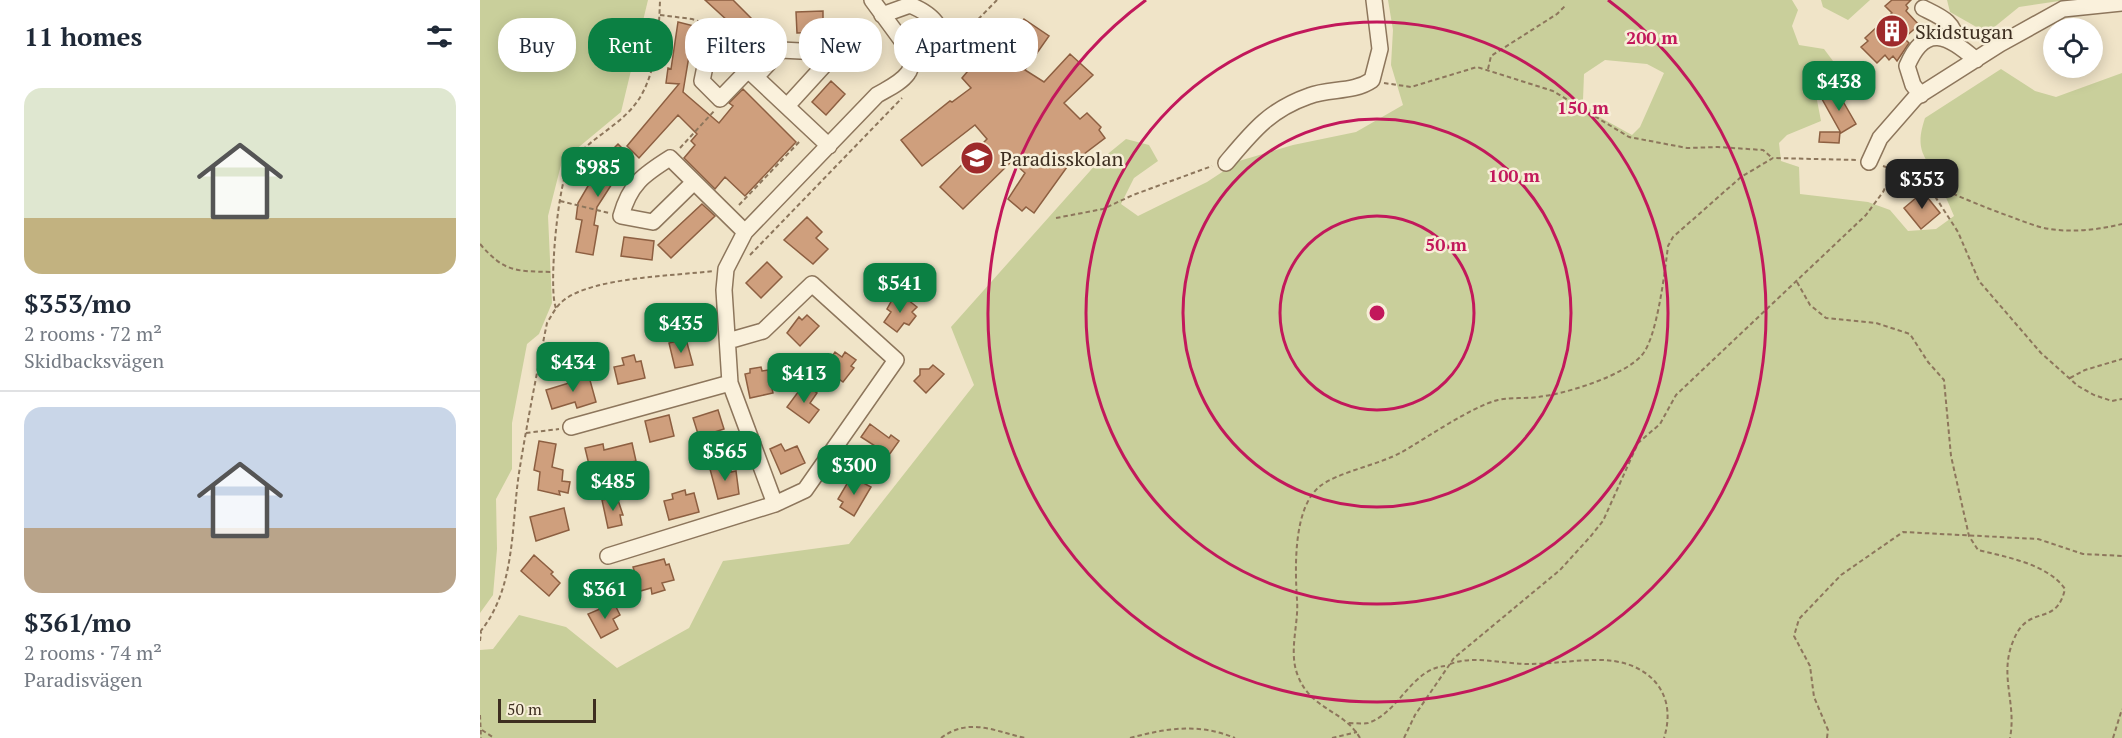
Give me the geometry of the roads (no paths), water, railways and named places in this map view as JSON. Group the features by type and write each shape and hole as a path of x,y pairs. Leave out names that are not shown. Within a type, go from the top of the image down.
{"street":[{"path":"872,0 894,31"},
{"path":"1226,163 1262,121 1310,96 1363,87 1372,81 1380,49 1374,0"},
{"path":"1869,162 1880,138 1918,97 1976,60 2063,9 2122,3"},
{"path":"882,15 910,5 924,11 932,18"},
{"path":"1923,8 1952,25 1956,32 1956,43"},
{"path":"787,106 829,60 820,52 781,50 752,73 720,99 702,81 709,47 716,33 752,73 829,146"},
{"path":"1918,97 1907,72 1914,50 1928,39 1940,36 1956,43 1976,60"},
{"path":"775,504 730,383 724,290 726,270 745,232 877,95 909,72"},
{"path":"694,182 653,222 621,216 627,195 644,174 670,158 745,232"},
{"path":"608,556 775,504 805,490 896,360 812,284 763,331 728,341"},
{"path":"571,428 730,383"}],"place":[{"name":"Skidstugan","path":"1892,31"},
{"name":"Paradisskolan","path":"977,158"}]}
